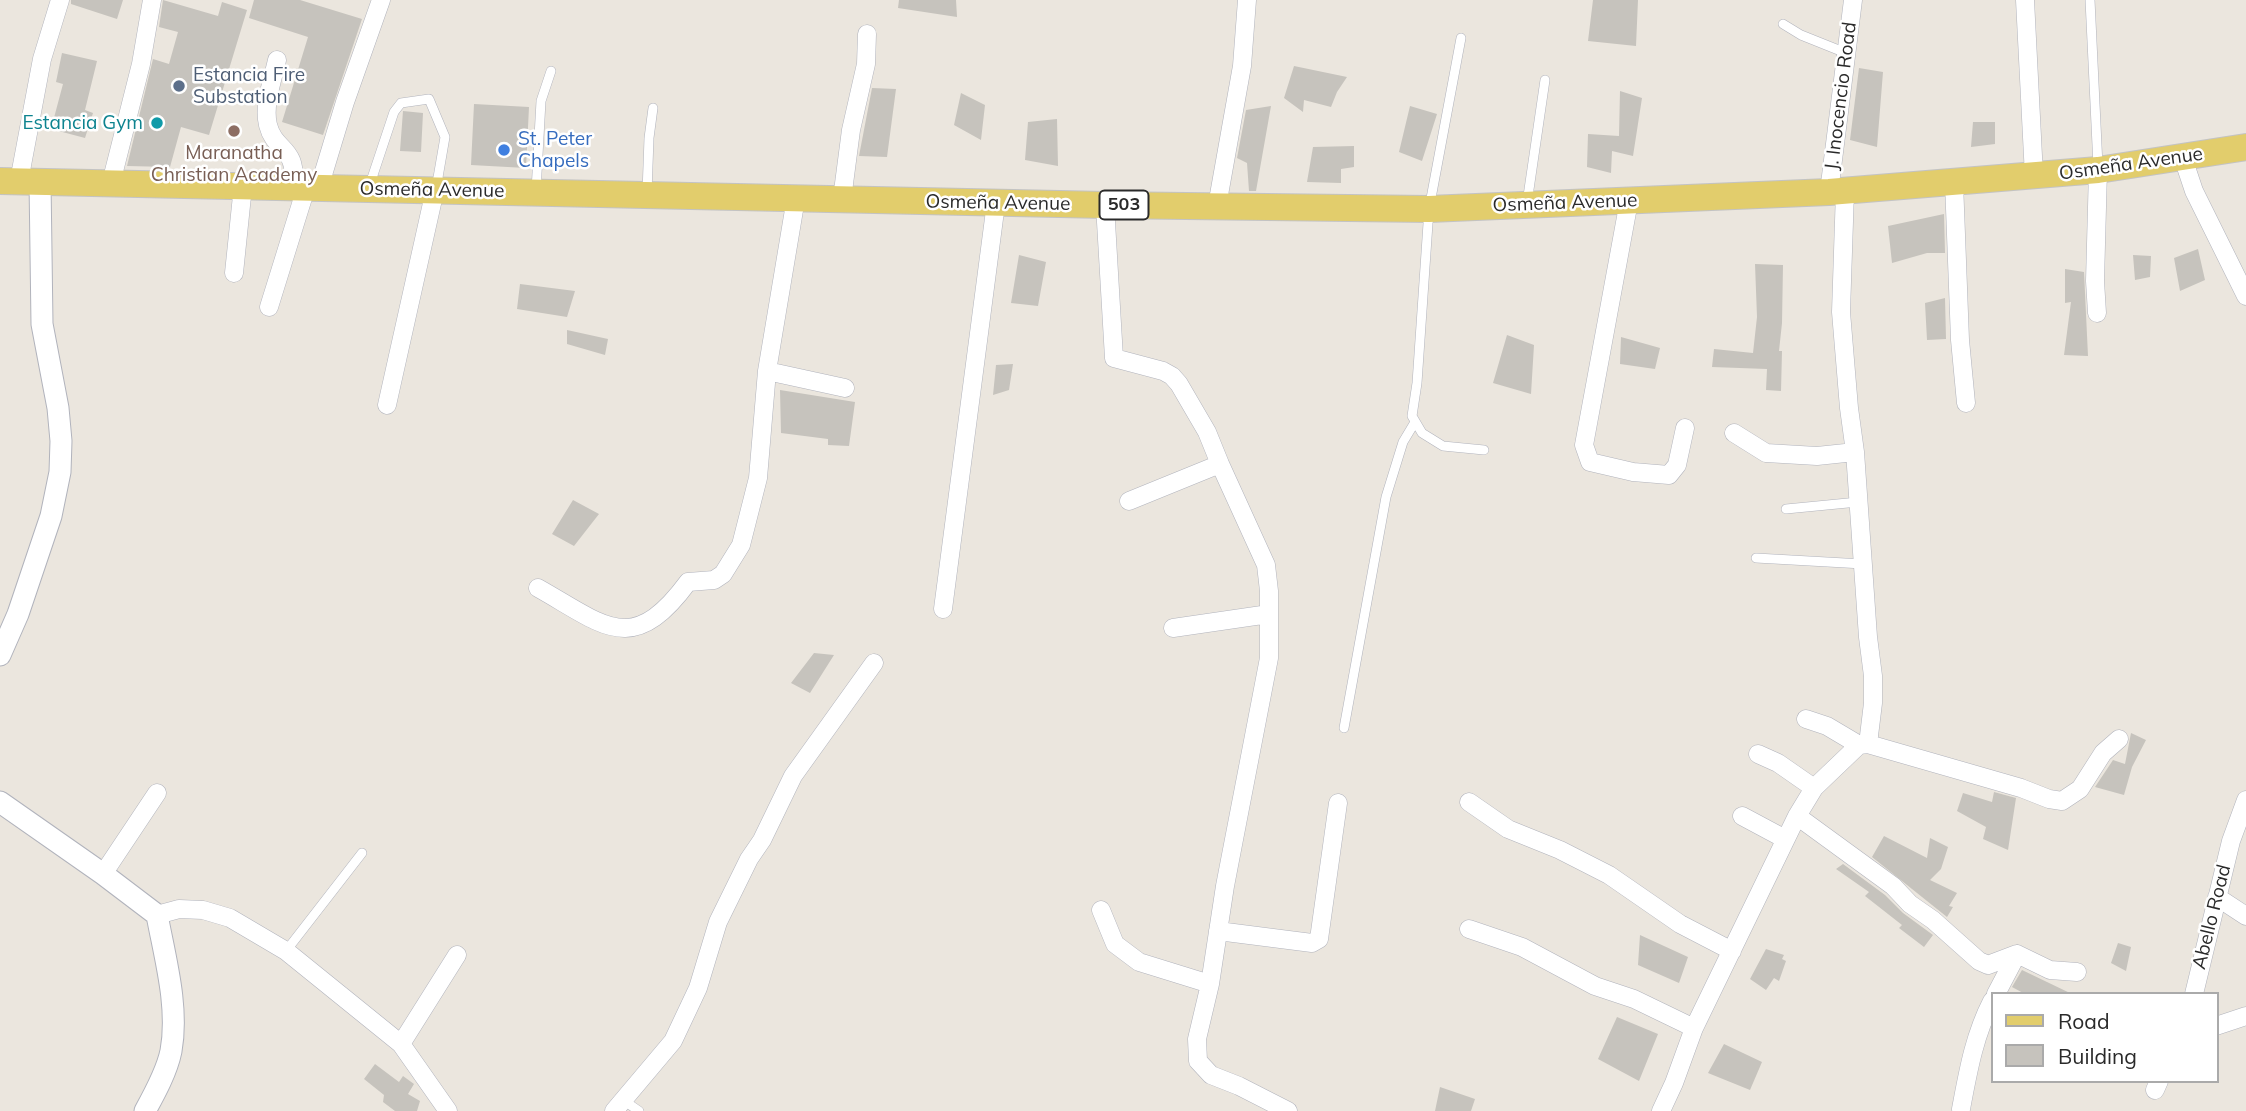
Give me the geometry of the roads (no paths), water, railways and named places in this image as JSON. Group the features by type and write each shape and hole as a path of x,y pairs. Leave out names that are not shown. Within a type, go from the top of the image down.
{"main road":[{"name":"Osmeña Avenue","path":"20,181 1105,205 1429,209 1837,192 2098,170 2246,147"}],"street":[{"path":"0,655 18,614 51,516 60,472 58,408 41,324 20,181 42,59 60,0"},
{"path":"111,183 142,64 152,0"},
{"path":"269,307 306,188 345,102 381,0"},
{"path":"1217,206 1242,66 1247,0"},
{"name":"J. Inocencio Road","path":"1853,0 1846,52 1837,192 1849,408 1873,676 1873,703 1864,745"},
{"path":"2025,0 2034,176"},
{"path":"842,199 851,130 866,64 867,34"},
{"path":"278,60 266,113 272,135 292,159 295,171 306,188"},
{"path":"2183,158 2194,191 2246,296"},
{"path":"2097,313 2095,281 2098,170"},
{"path":"1954,182 1960,340 1966,404"},
{"path":"234,273 243,186"},
{"path":"387,405 435,191"},
{"path":"538,588 603,625 619,630 641,625 675,600 688,582 714,580 723,574 740,545 758,478 767,372 796,198"},
{"path":"1629,201 1584,445 1590,461 1633,472 1669,475 1678,465 1685,428"},
{"path":"943,609 996,202"},
{"path":"1105,205 1114,358 1163,371 1172,376 1207,432 1266,565 1269,658 1229,860 1210,984 1196,1039 1198,1061 1211,1075 1288,1111"},
{"path":"767,372 845,388"},
{"path":"1734,433 1766,453 1817,456 1855,452"},
{"path":"1129,501 1220,464"},
{"path":"1173,628 1269,614"},
{"path":"619,1105 673,1041 698,988 718,922 793,776 874,663"},
{"path":"1806,719 1827,726 1864,745 2062,801 2080,789 2103,753 2119,739"},
{"path":"1661,1111 1693,1028 1797,816 1814,788 1864,745"},
{"path":"1758,754 1777,763 1814,788"},
{"path":"103,874 157,793"},
{"name":"Abello Road","path":"2194,992 2231,841 2246,800"},
{"path":"0,802 157,915 172,1000 173,1029 171,1052 145,1111"},
{"path":"1469,802 1508,828 1609,875 1680,923 1732,951"},
{"path":"1218,931 1312,943 1319,939 1338,803"},
{"path":"1742,816 1785,839"},
{"path":"1797,816 1894,886 1910,904 1922,911 1979,961 1988,965 2017,954 2050,970 2077,972"},
{"path":"2217,897 2246,916"},
{"path":"157,915 180,909 203,910 230,918 286,951 401,1044 448,1111"},
{"path":"1101,909 1115,944 1139,962 1210,984"},
{"path":"1469,929 1522,947 1595,986 1634,999 1693,1028"},
{"path":"1997,992 2017,954"},
{"path":"401,1044 457,955"},
{"path":"1961,1109 1969,1062 1983,1018 1990,1006"},
{"path":"2218,1025 2246,1016"}],"lane":[{"path":"2090,0 2098,170"},
{"path":"1783,24 1801,35 1846,52"},
{"path":"1461,37 1429,209 1417,383 1412,416 1422,433 1443,446 1484,450"},
{"path":"536,193 541,101 551,71"},
{"path":"1526,205 1545,80"},
{"path":"368,189 394,112 401,103 429,99 445,137 435,191"},
{"path":"647,195 653,108"},
{"path":"1344,728 1386,498 1403,442 1415,422"},
{"path":"1786,509 1858,502"},
{"path":"1756,558 1863,564"},
{"path":"286,951 362,853"},
{"path":"619,1105 639,1111"}],"place":[{"name":"Estancia Fire Substation","path":"179,86"},
{"name":"Estancia Gym","path":"157,123"},
{"name":"Maranatha Christian Academy","path":"234,131"},
{"name":"St. Peter Chapels","path":"504,150"}]}
